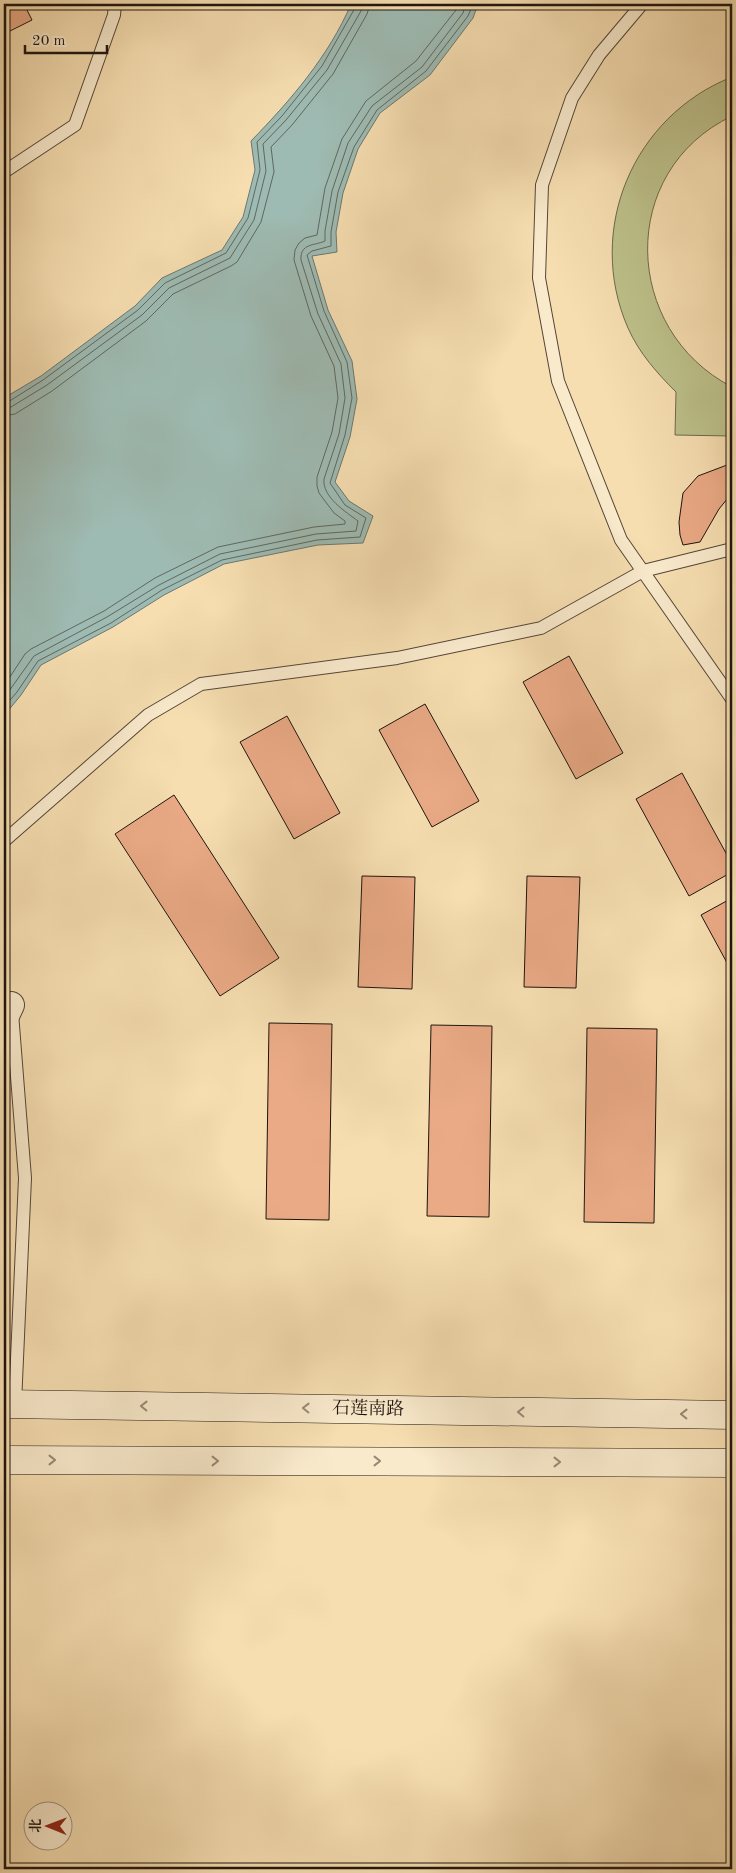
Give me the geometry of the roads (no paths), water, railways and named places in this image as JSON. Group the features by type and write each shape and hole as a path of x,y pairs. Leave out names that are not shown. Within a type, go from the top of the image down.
{"street":[{"name":"石莲南路","path":"10,1404 732,1414"},
{"path":"4,1460 732,1463"}],"lane":[{"path":"4,172 75,125 114,15 115,4"},
{"path":"642,4 599,55 572,98 542,185 539,278 558,381 621,540 732,699"},
{"path":"4,841 148,715 201,684 397,658 541,628 642,571 732,549"},
{"path":"6,1007 25,1178 10,1404"}],"water":[{"path":"351,4 478,4 473,18 430,75 380,113 358,149 343,193 336,232 337,252 312,256 328,310 352,361 357,399 350,437 335,482 349,501 373,516 363,543 318,545 224,564 164,595 113,627 41,665 21,695 7,712 4,711 4,398 41,376 135,306 162,278 222,250 243,217 255,170 251,141 294,94 320,60 332,42"}]}
